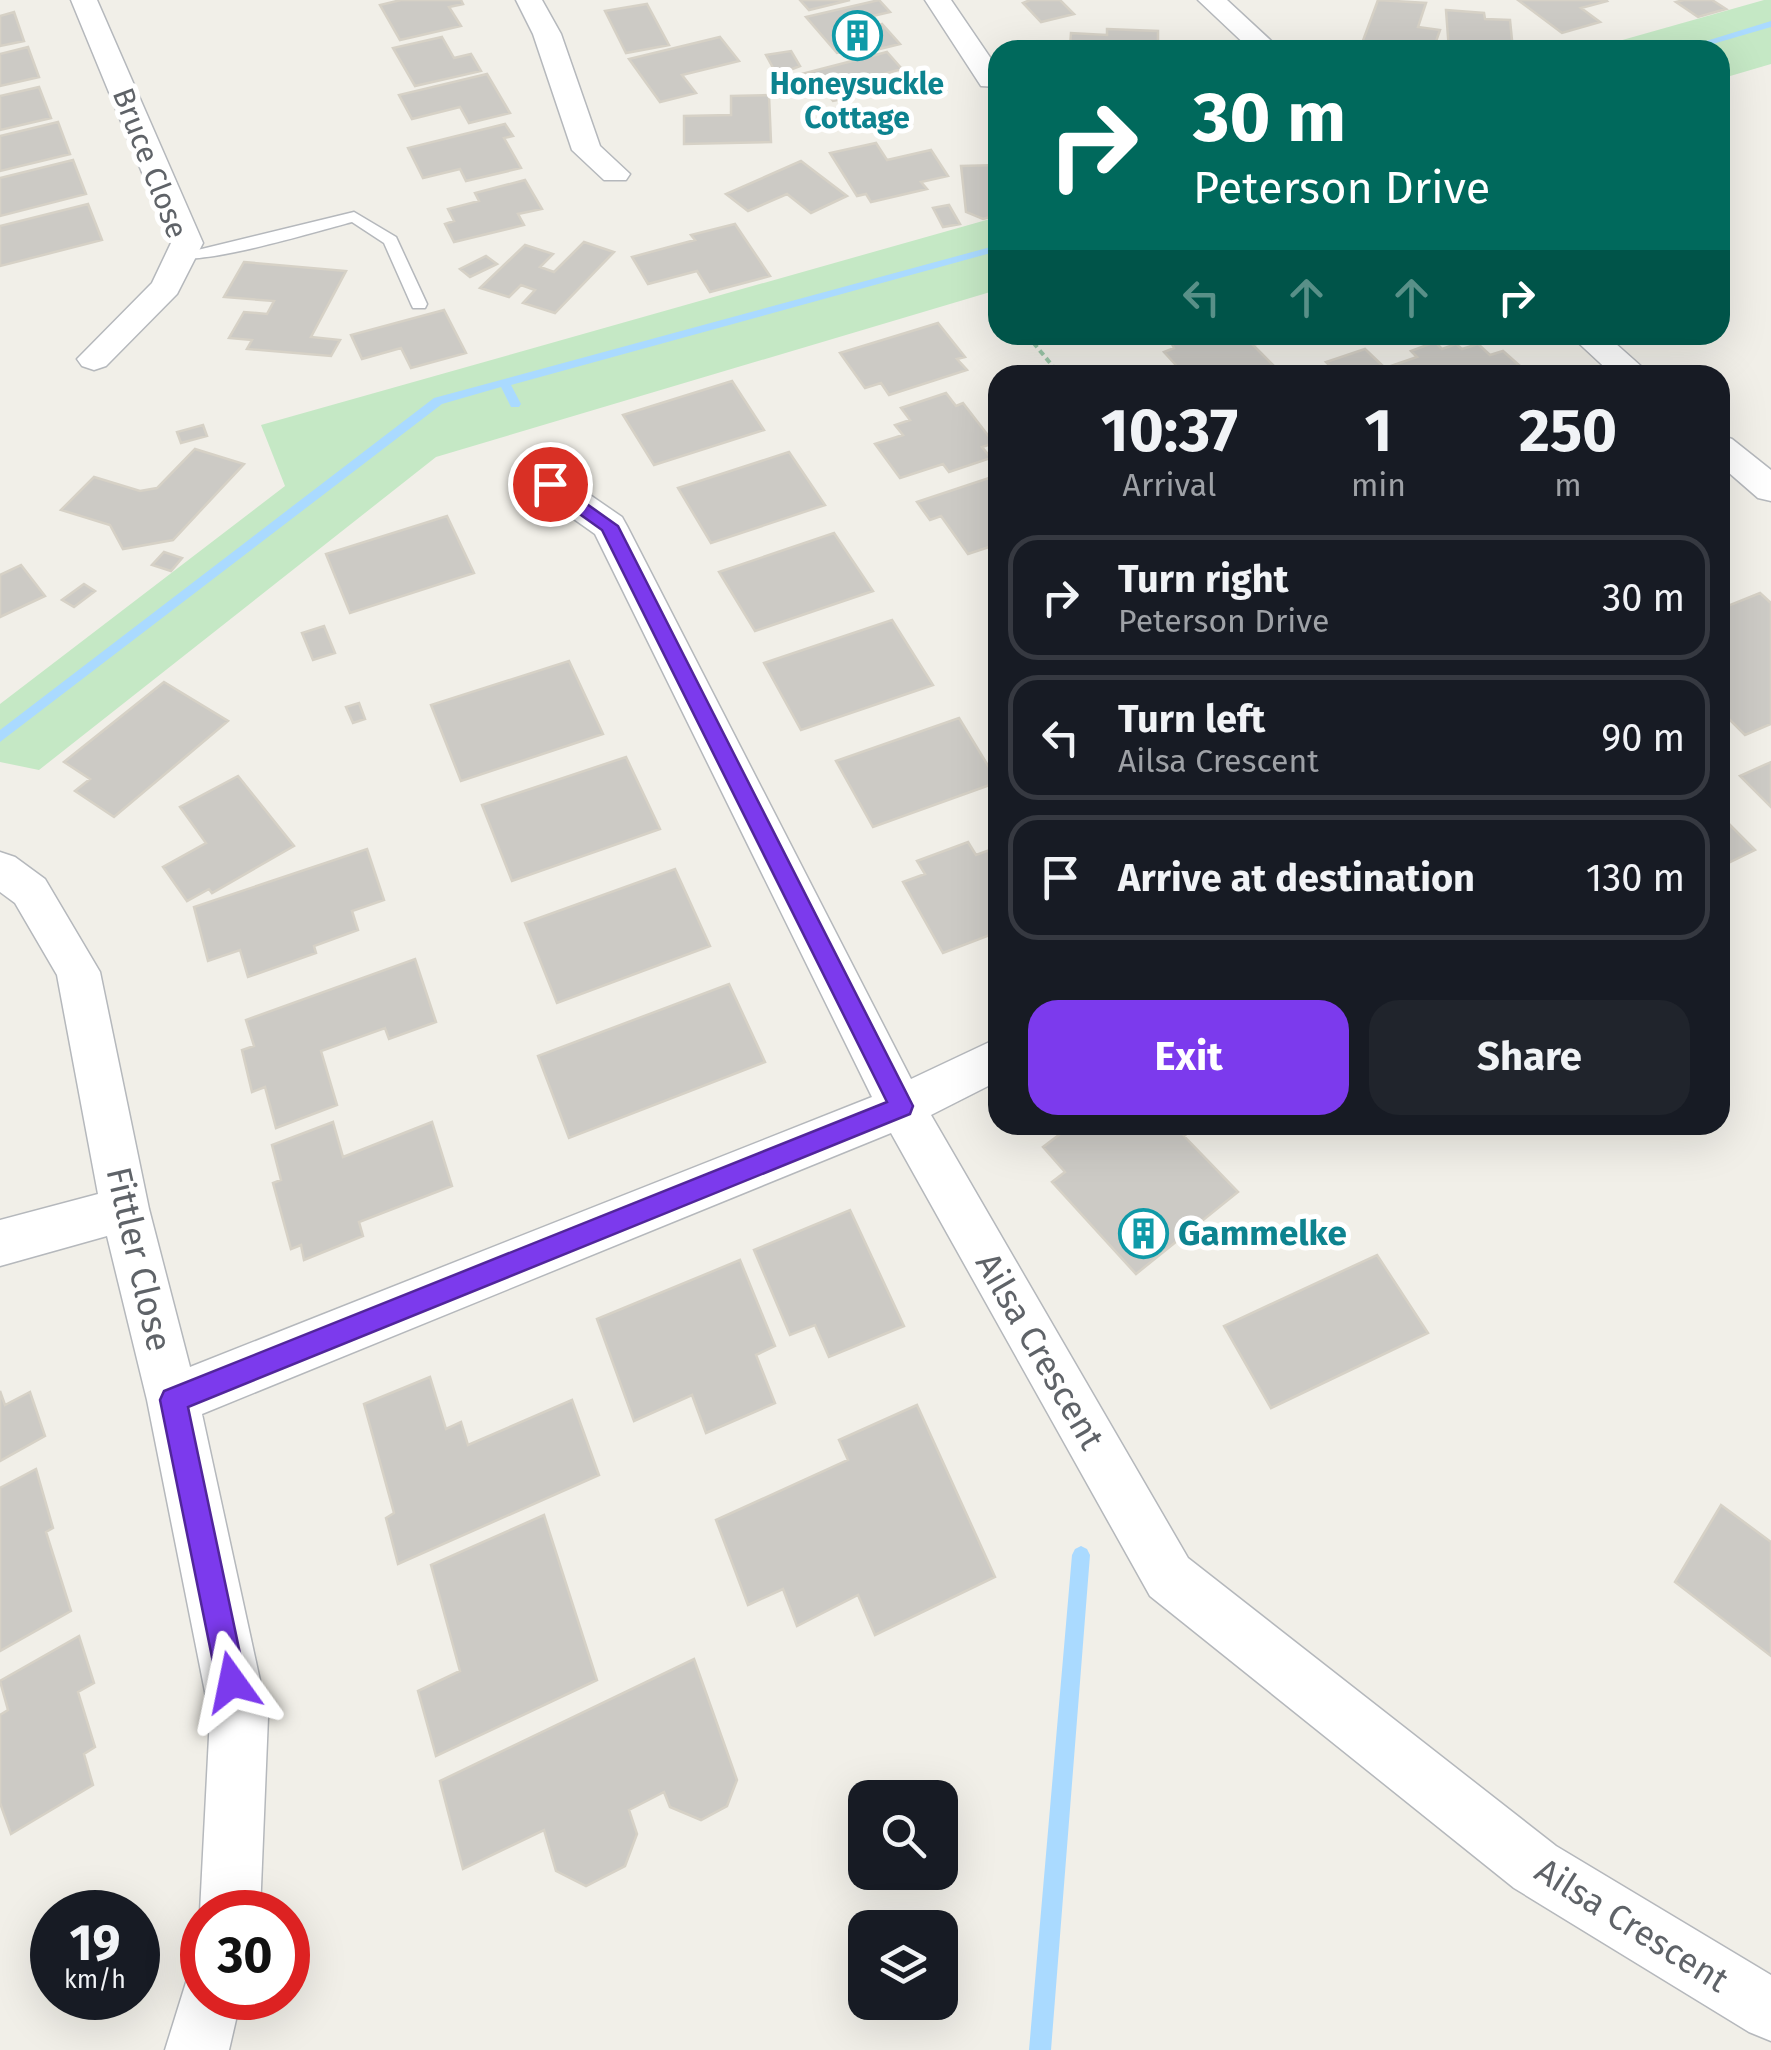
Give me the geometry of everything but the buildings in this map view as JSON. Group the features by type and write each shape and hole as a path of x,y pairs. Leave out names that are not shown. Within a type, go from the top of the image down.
{"street":[{"name":"Bruce Close","path":"84,0 186,243 166,286 94,359"},
{"path":"529,0 546,34 587,150 616,174"},
{"path":"938,0 988,77"},
{"path":"1211,0 1256,40"},
{"path":"1598,345 1622,365"},
{"path":"1730,455 1771,490"},
{"name":"Ailsa Crescent","path":"550,484 609,526 901,1106 1169,1577 1535,1868 1771,2010"},
{"name":"Fittler Close","path":"0,869 30,891 78,972 125,1208 173,1400 239,1717 231,1890"},
{"path":"173,1400 901,1106 988,1063"},
{"path":"0,1243 125,1208"},
{"path":"198,2050 205,2020"}],"lane":[{"path":"181,256 224,250 354,217 391,240 419,304"}],"path":[{"path":"1035,345 1052,365"}],"green space":[{"path":"1771,0 1771,64 1730,76 1730,40 1622,40"},
{"path":"988,220 988,293 436,457 39,770 0,762 0,704 285,486 261,425"}],"waterway":[{"path":"1716,40 1771,24"},
{"path":"0,737 438,401 988,251"},
{"path":"504,383 515,404"},
{"path":"1040,2050 1081,1555"}],"place":[{"name":"Honeysuckle Cottage","path":"857,35"},
{"name":"Gammelke","path":"1143,1233"}],"route":[{"path":"232,1682 173,1400 901,1106 609,526 550,484"}]}
